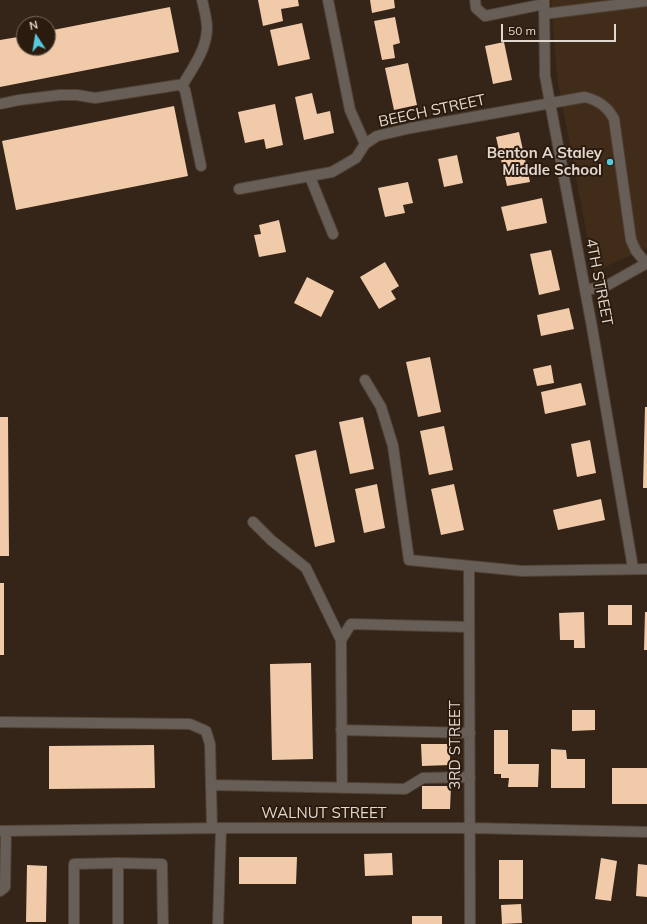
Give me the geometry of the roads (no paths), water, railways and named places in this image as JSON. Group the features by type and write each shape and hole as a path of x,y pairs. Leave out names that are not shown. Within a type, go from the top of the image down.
{"street":[{"path":"182,86 202,52 206,39 207,28 202,0"},
{"path":"328,0 350,110 364,144"},
{"path":"475,0 476,8 485,16 544,6 647,1"},
{"name":"4TH STREET","path":"544,6 545,76 586,290 633,568"},
{"path":"0,104 60,95 77,95 95,98 178,85 182,86"},
{"path":"182,86 185,90 201,166"},
{"name":"BEECH STREET","path":"239,189 332,172 356,158 364,144 377,136 411,128 585,97 590,98 602,105 614,118 631,240 636,251 646,263"},
{"path":"310,177 333,234"},
{"path":"586,290 606,286 646,263"},
{"path":"365,380 381,407 393,446 409,560 522,571 633,568 647,569"},
{"path":"253,522 271,540 306,568 341,640 342,788"},
{"name":"3RD STREET","path":"469,566 471,828 470,924"},
{"path":"341,640 351,624 469,627"},
{"path":"0,722 190,724 206,731 210,744 211,785 216,828 218,924"},
{"path":"341,730 470,733"},
{"path":"211,785 405,789 423,778 470,777"},
{"name":"WALNUT STREET","path":"3,831 216,828 471,828 647,832"},
{"path":"0,891 5,887 3,831"},
{"path":"118,863 118,924"},
{"path":"74,924 74,864 118,863 162,864 163,924"}],"place":[{"name":"Benton A Staley Middle School","path":"610,162"}]}
